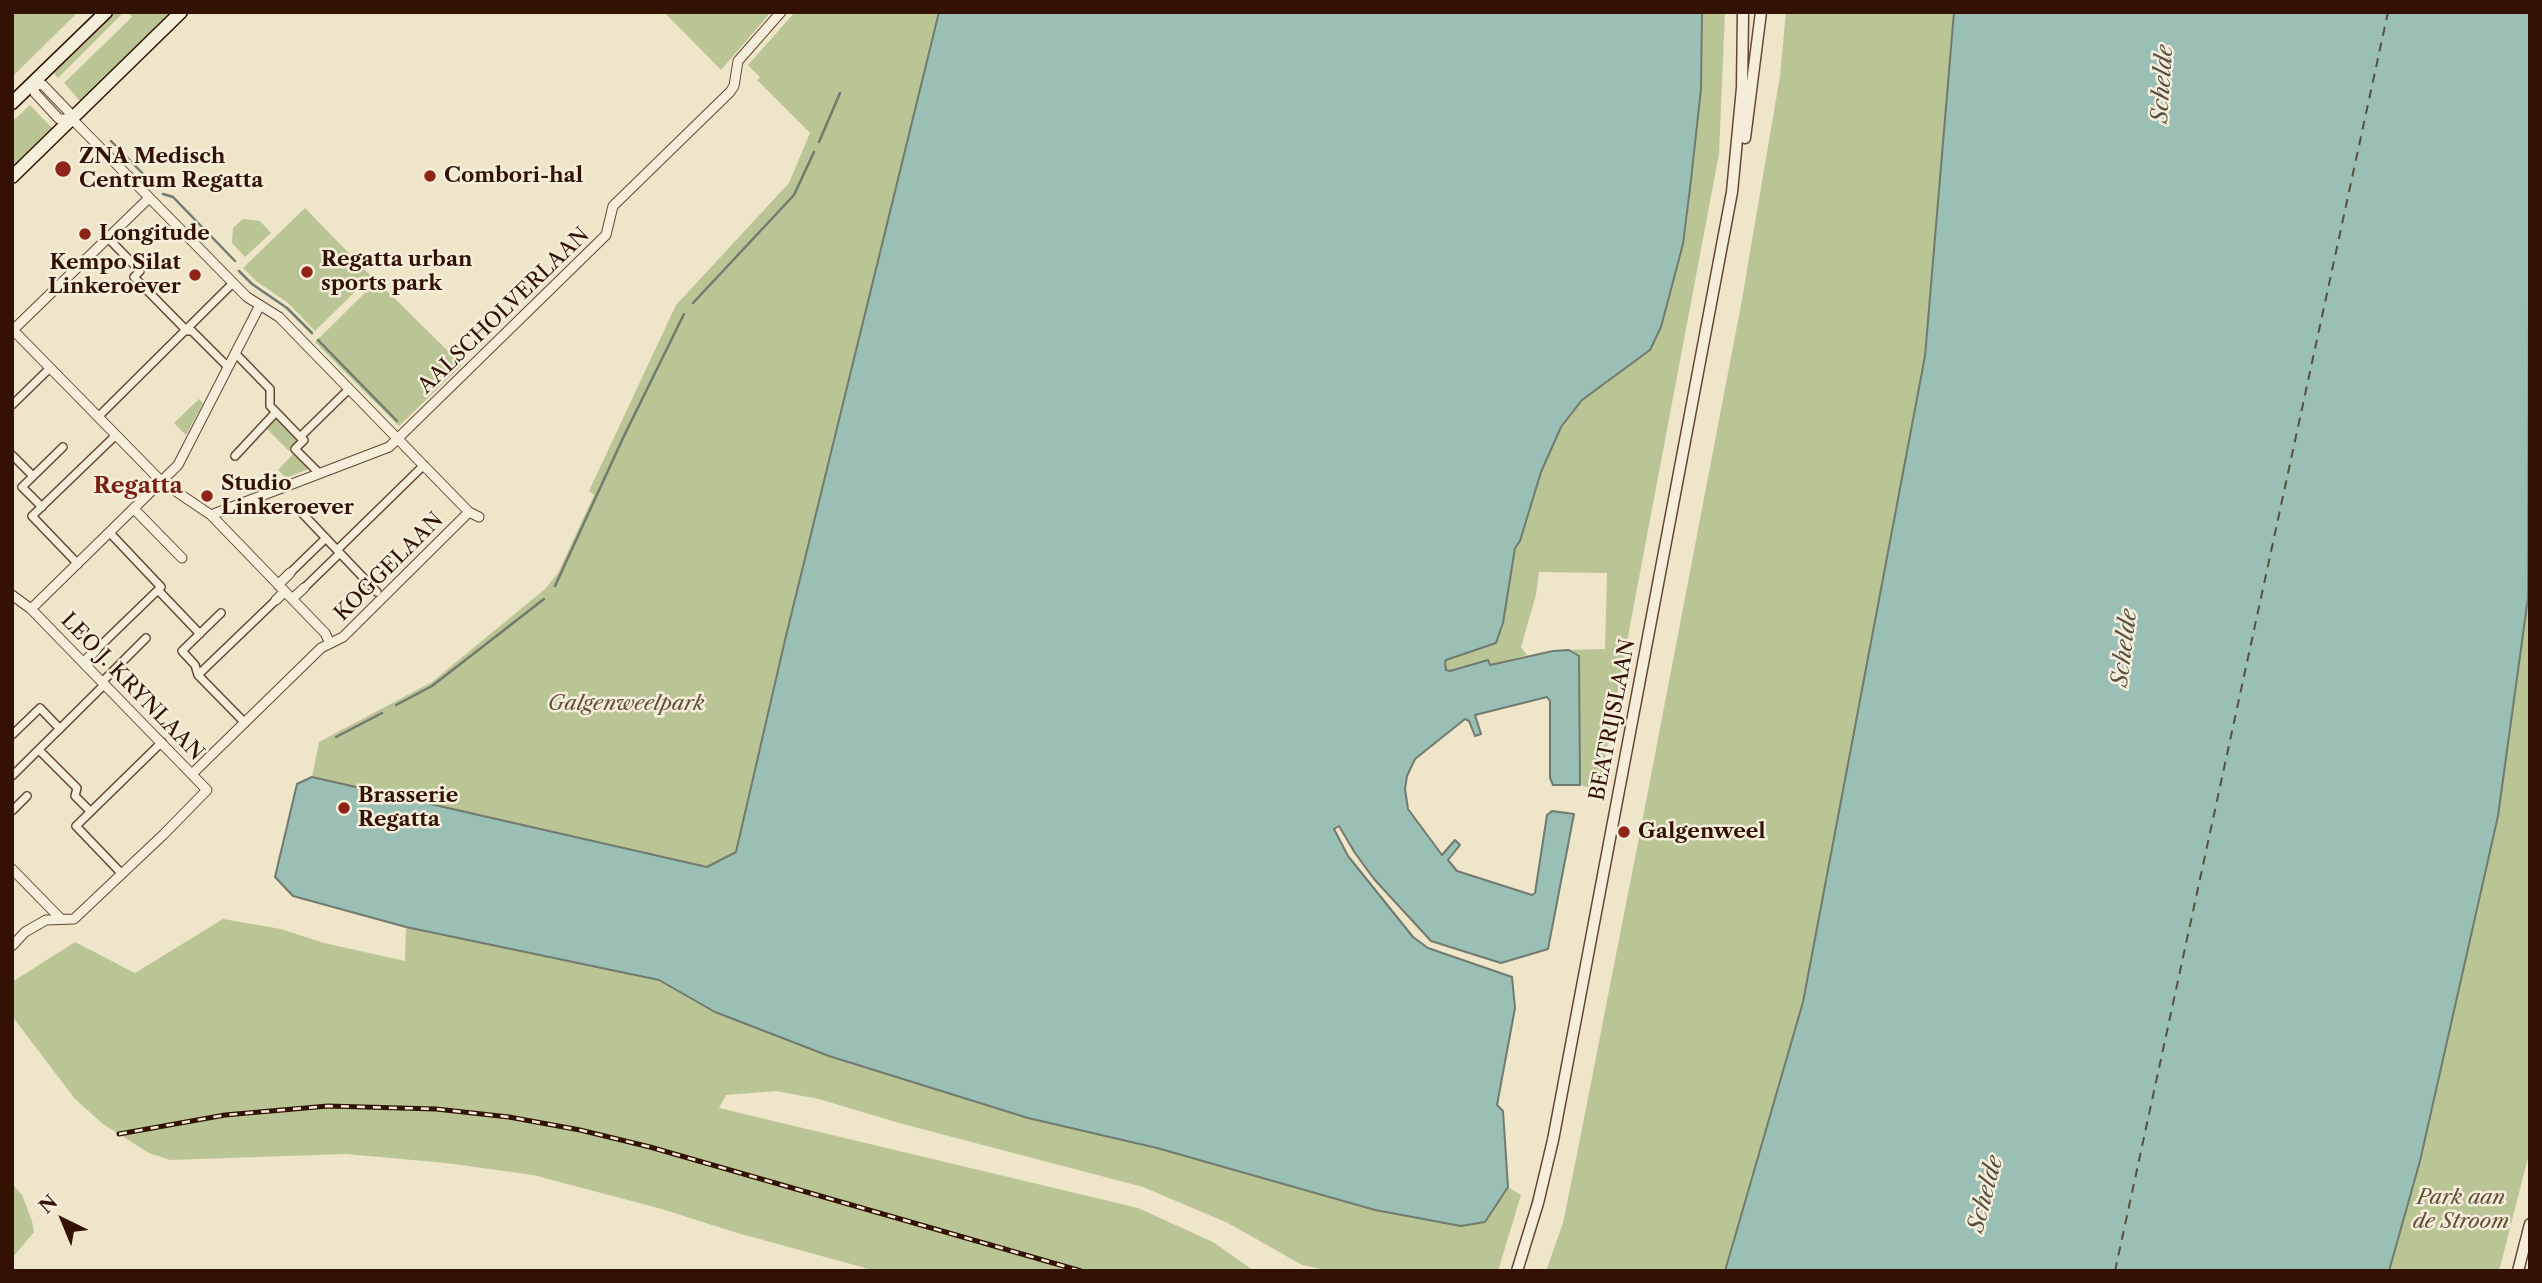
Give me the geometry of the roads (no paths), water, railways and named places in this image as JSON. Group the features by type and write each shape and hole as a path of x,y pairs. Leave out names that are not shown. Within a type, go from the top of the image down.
{"main road":[{"path":"12,103 106,12"},
{"path":"12,177 181,12"}],"street":[{"name":"AALSCHOLVERLAAN","path":"211,515 385,450 398,439 606,235 613,206 730,92 734,86 738,61 781,12"},
{"name":"BEATRIJSLAAN","path":"1517,1271 1538,1203 1553,1140 1735,174 1742,88 1743,12"},
{"name":"BEATRIJSLAAN","path":"1735,174 1744,144 1761,12"},
{"path":"33,83 35,93 59,119 72,119 247,297 279,317 424,465 292,599"},
{"path":"149,198 13,330 162,482 211,515 326,633 330,643"},
{"path":"108,238 140,271 134,277 187,331 192,331 228,367"},
{"path":"98,417 233,283"},
{"path":"32,610 178,465 260,305"},
{"path":"235,353 270,390 270,406 304,440 295,449 320,474"},
{"path":"12,405 50,368"},
{"path":"301,435 349,389"},
{"path":"234,456 275,410"},
{"path":"78,564 32,516 116,435"},
{"path":"41,507 22,487 63,447"},
{"path":"12,455 33,476"},
{"name":"KOGGELAAN","path":"192,774 321,648 342,637 380,595 474,515 424,465"},
{"path":"134,509 182,558"},
{"path":"302,513 380,595"},
{"path":"110,533 200,634"},
{"path":"198,676 276,600 290,573 325,539"},
{"path":"83,662 158,586"},
{"name":"LEO J. KRYNLAAN","path":"12,595 32,610 207,790 122,874"},
{"path":"222,613 182,651 195,665 198,676 244,723"},
{"path":"12,776 146,638"},
{"path":"14,730 40,709 60,729"},
{"path":"12,946 25,932 46,920 75,919 122,874 76,826 162,742"},
{"path":"39,750 77,788 75,796 90,811"},
{"path":"12,811 27,796"},
{"path":"12,869 61,919"},
{"path":"2518,1271 2530,1224"}],"water":[{"path":"939,12 1702,12 1701,89 1683,244 1661,327 1650,350 1582,400 1561,427 1541,472 1520,541 1515,548 1503,623 1496,643 1446,660 1445,663 1446,670 1450,671 1488,660 1490,665 1553,651 1569,650 1579,656 1580,785 1553,785 1550,778 1550,701 1547,697 1475,715 1481,734 1475,736 1469,721 1465,719 1415,759 1407,776 1405,789 1408,809 1442,855 1455,840 1460,845 1448,860 1457,871 1532,895 1535,893 1547,815 1552,811 1574,814 1548,949 1501,963 1431,941 1374,879 1339,826 1334,829 1348,856 1413,937 1428,948 1512,977 1515,1008 1497,1105 1503,1111 1508,1187 1485,1222 1461,1226 1375,1210 1157,1148 1028,1118 829,1056 715,1012 659,980 406,927 293,896 275,877 297,784 312,777 707,867 736,852 785,640"},
{"name":"Schelde","path":"1954,12 2530,12 2528,598 2498,816 2420,1161 2389,1271 1725,1271 1803,1002 1925,356"}],"waterway":[{"path":"819,142 840,93"},
{"path":"111,141 150,181"},
{"path":"693,303 794,195 814,152"},
{"path":"163,194 173,197 235,261"},
{"path":"239,271 252,284 287,308 312,333"},
{"path":"555,586 684,314"},
{"path":"318,340 397,421"},
{"path":"396,705 432,686 544,599"},
{"path":"336,737 382,713"}],"railway":[{"path":"119,1134 225,1115 328,1106 436,1109 509,1117 650,1147 1081,1271"}],"place":[{"name":"ZNA Medisch Centrum Regatta","path":"63,169"},
{"name":"Combori-hal","path":"430,176"},
{"name":"Longitude","path":"85,234"},
{"name":"Regatta urban sports park","path":"307,272"},
{"name":"Kempo Silat Linkeroever","path":"195,275"},
{"name":"Studio Linkeroever","path":"207,496"},
{"name":"Brasserie Regatta","path":"344,808"},
{"name":"Galgenweel","path":"1624,832"}],"district":[{"name":"Regatta","path":"138,486"}],"park label":[{"name":"Galgenweelpark","path":"626,704"},
{"name":"Park aan de Stroom","path":"2461,1210"}]}
